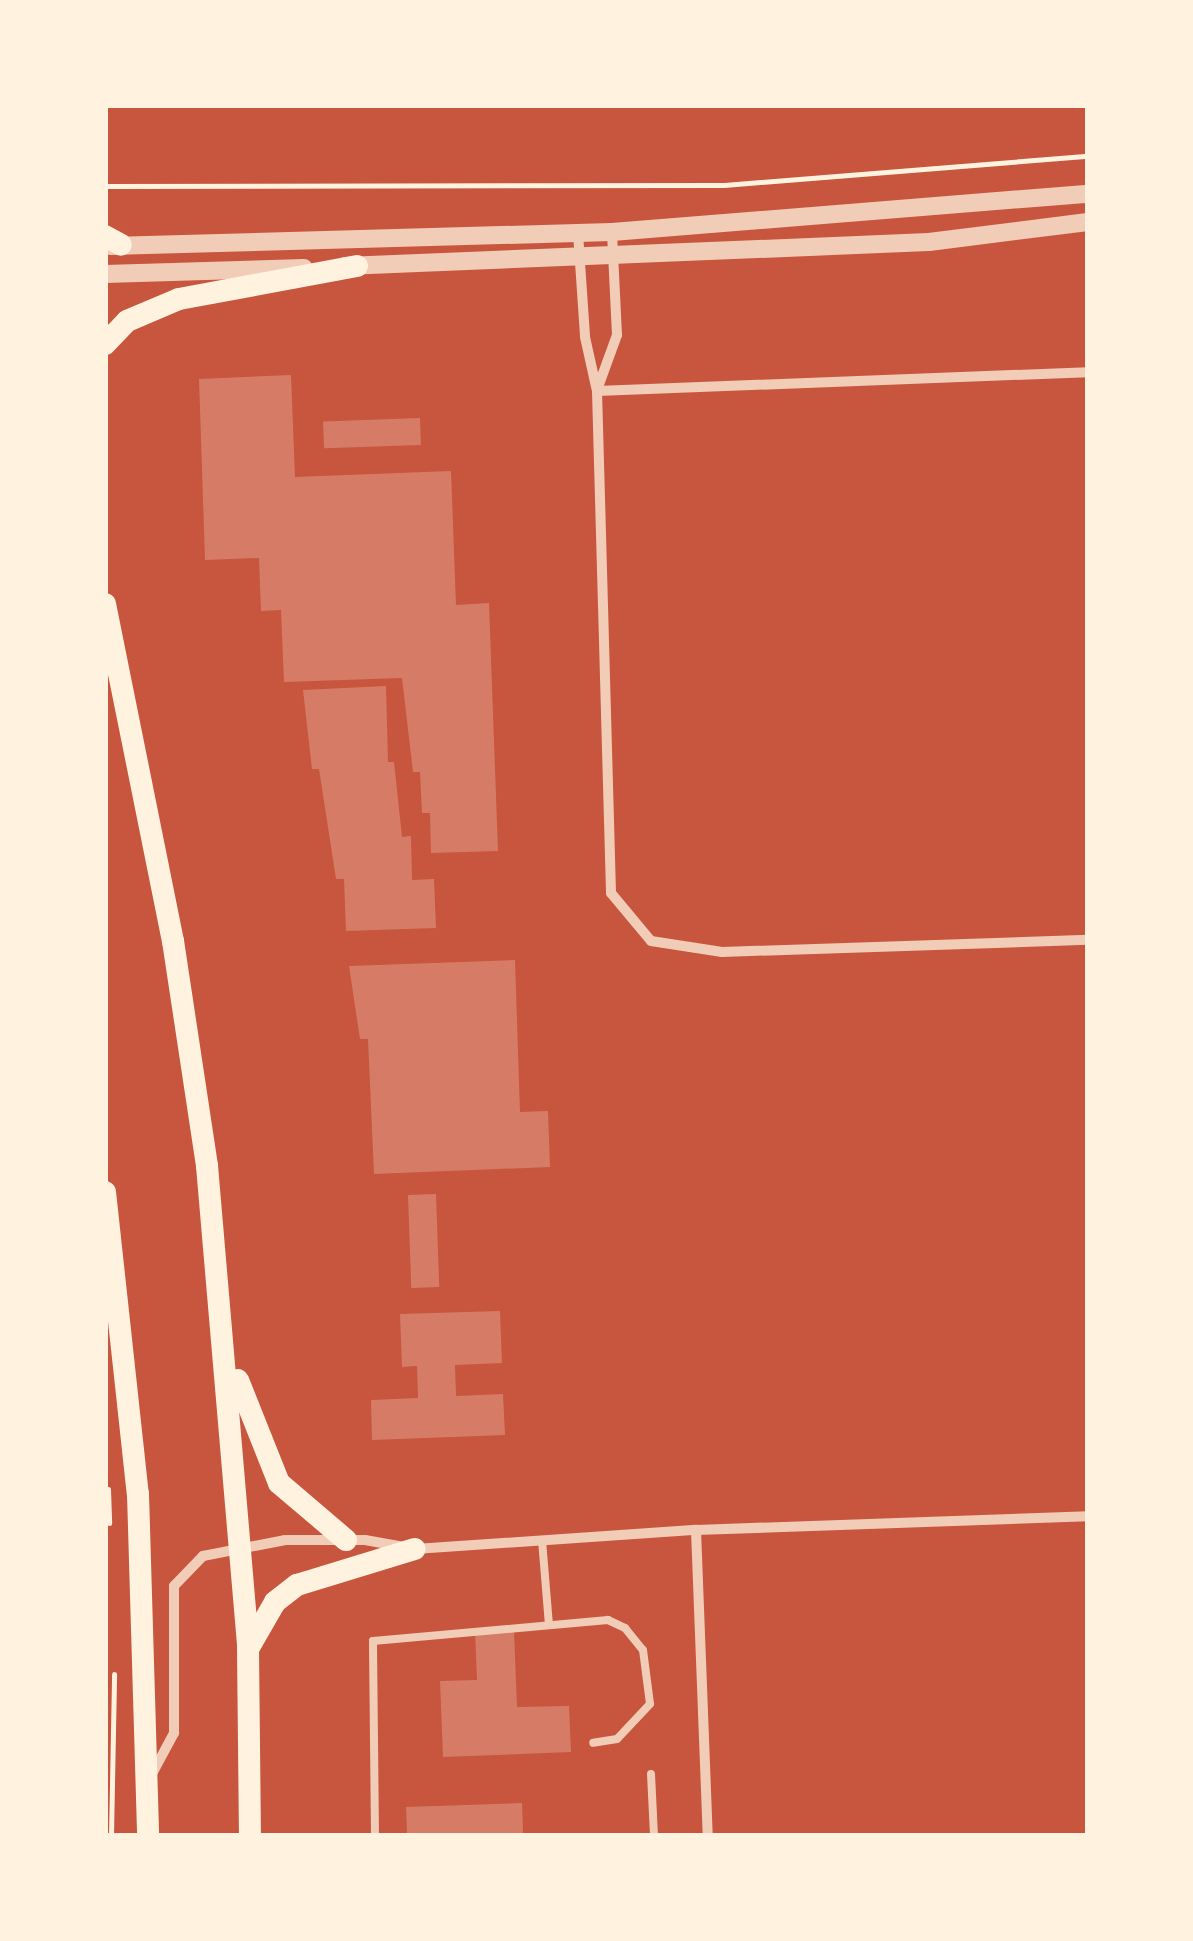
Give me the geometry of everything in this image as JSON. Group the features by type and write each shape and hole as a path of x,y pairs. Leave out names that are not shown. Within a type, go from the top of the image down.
{"main road":[{"path":"105,344 127,322 179,298 356,266"},
{"path":"105,604 173,940 226,1343 248,1649 250,1836"},
{"path":"105,1192 138,1494 148,1836"},
{"path":"226,1343 266,1463 301,1506 346,1540"},
{"path":"248,1649 275,1602 296,1584 416,1549"}],"street":[{"path":"110,242 612,232 1088,194"},
{"path":"105,274 929,242 1088,222"},
{"path":"597,391 617,336 612,232"},
{"path":"578,233 597,391 610,893 652,941 722,952 1088,940"},
{"path":"597,391 1088,372"},
{"path":"148,1782 174,1732 174,1586 203,1556 285,1540 346,1540 416,1549 696,1530 1088,1516"},
{"path":"696,1530 708,1836"}],"lane":[{"path":"542,1539 549,1625"},
{"path":"376,1836 372,1640 608,1620 643,1650 650,1704 616,1739 592,1743"},
{"path":"651,1774 654,1836"}],"path":[{"path":"105,186 724,185 1088,156"},
{"path":"107,1472 109,1528"},
{"path":"112,1836 114,1658"}],"building":[{"path":"291,375 295,477 451,471 456,605 489,603 498,851 431,853 430,813 422,813 420,772 413,772 402,678 284,682 281,610 261,611 259,558 205,560 199,379"},
{"path":"420,418 421,445 324,448 323,421"},
{"path":"386,686 388,762 394,762 402,837 411,836 412,880 434,879 436,928 346,931 344,879 336,879 319,769 312,769 303,690"},
{"path":"515,960 520,1112 548,1111 550,1167 374,1174 368,1039 360,1039 349,966"},
{"path":"436,1194 439,1287 411,1288 408,1195"},
{"path":"500,1311 502,1363 455,1365 456,1396 503,1394 505,1435 372,1440 371,1400 418,1398 417,1366 402,1367 400,1314"},
{"path":"514,1631 517,1707 569,1706 571,1752 443,1757 440,1681 477,1680 475,1632"},
{"path":"522,1803 523,1836 407,1836 406,1807"}]}
